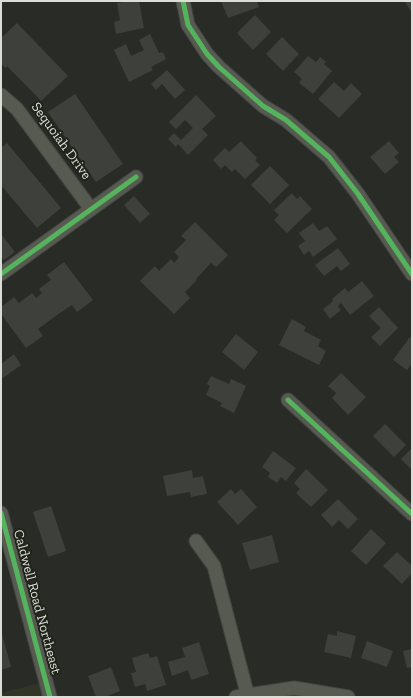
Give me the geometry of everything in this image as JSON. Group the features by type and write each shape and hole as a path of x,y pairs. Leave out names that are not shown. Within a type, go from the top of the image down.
{"street":[{"path":"183,1 188,25 207,54 219,67 263,106 286,120 329,157 358,194 412,274"},
{"name":"Sequoiah Drive","path":"1,94 18,109 91,209"},
{"path":"1,274 136,177"},
{"path":"288,400 412,514"},
{"name":"Caldwell Road Northeast","path":"1,513 50,697"},
{"path":"196,541 214,566 244,696 294,688 348,697"}],"shaded area":[{"path":"52,680 56,697 1,697 1,693"}],"building":[{"path":"139,1 144,28 116,34 114,22 120,20 117,3"},
{"path":"221,1 257,1 259,7 228,18"},
{"path":"412,1 412,13 405,2"},
{"path":"255,15 271,32 253,50 237,33"},
{"path":"17,23 68,76 41,101 7,66 5,68 1,63 1,38"},
{"path":"150,34 159,53 163,52 166,59 151,67 153,70 129,82 114,50 126,44 131,56 144,50 139,40"},
{"path":"282,37 299,54 283,71 266,54"},
{"path":"308,56 316,62 320,57 326,62 324,64 332,71 313,94 299,83 302,79 294,72"},
{"path":"167,70 185,90 175,99 162,84 156,90 151,84"},
{"path":"334,82 344,91 351,83 362,94 339,118 318,99"},
{"path":"75,94 123,164 96,182 48,112"},
{"path":"196,95 216,116 202,129 208,135 188,155 178,144 176,147 168,139 174,133 181,140 193,128 185,120 176,129 169,122"},
{"path":"241,141 257,158 255,160 260,165 245,179 235,169 232,172 225,165 221,169 213,160 225,148 229,152"},
{"path":"389,141 399,153 394,157 399,162 385,174 370,157"},
{"path":"7,143 61,208 37,228 1,185 1,148"},
{"path":"270,166 289,185 270,204 251,185"},
{"path":"292,193 297,199 300,196 312,209 287,233 274,220 279,215 274,210"},
{"path":"134,196 150,214 140,223 124,205"},
{"path":"195,222 228,255 216,267 211,263 196,279 197,280 185,292 190,298 174,314 140,281 155,266 159,271 171,259 174,263 179,257 174,252 186,240 181,236"},
{"path":"313,223 319,231 327,226 337,239 313,257 309,251 304,255 298,246 305,241 299,233"},
{"path":"1,234 15,252 4,260 1,256"},
{"path":"338,248 350,264 341,271 337,266 324,276 315,265"},
{"path":"64,262 93,300 77,312 72,305 57,315 38,329 43,336 26,348 1,314 1,307 14,297 19,303 32,293 36,298 42,293 39,289 51,280 47,275"},
{"path":"362,281 374,296 350,315 341,303 338,306 341,310 330,319 323,309 345,288 348,292"},
{"path":"379,307 398,328 380,346 371,337 381,328 369,316"},
{"path":"292,319 306,327 304,331 321,340 318,346 326,351 319,365 279,345"},
{"path":"236,334 258,352 244,370 222,352"},
{"path":"410,337 412,338 412,364 407,370 393,360"},
{"path":"14,354 21,365 3,378 1,375 1,364"},
{"path":"341,373 366,397 348,415 332,398 336,393 328,386"},
{"path":"211,376 229,384 231,379 246,386 234,413 220,406 222,403 206,395 210,386 207,384"},
{"path":"385,424 406,445 394,457 373,436"},
{"path":"412,448 412,470 401,459"},
{"path":"273,451 296,468 286,481 281,477 277,483 268,477 270,473 262,467"},
{"path":"306,469 328,490 311,507 296,493 300,489 294,483"},
{"path":"192,470 193,478 203,476 207,494 191,497 190,492 167,496 163,476"},
{"path":"231,489 235,494 241,489 257,507 238,525 217,502"},
{"path":"338,499 358,519 348,529 339,520 332,527 321,515"},
{"path":"51,506 66,551 48,557 33,512"},
{"path":"371,529 386,543 366,565 351,551"},
{"path":"272,535 279,562 250,570 242,543"},
{"path":"397,552 412,566 412,573 402,584 383,566"},
{"path":"1,630 11,667 1,670"},
{"path":"337,631 356,636 351,658 324,652 328,634 337,636"},
{"path":"367,641 393,651 387,667 361,658"},
{"path":"199,642 209,674 191,680 188,670 172,676 168,662 185,657 182,648"},
{"path":"412,649 412,667 407,668 403,651"},
{"path":"148,653 150,658 157,656 166,685 147,691 145,684 135,687 131,673 136,672 132,658"},
{"path":"111,667 120,691 105,697 96,697 88,676"}],"cycle path":[{"path":"183,1 188,25 207,54 219,67 263,106 286,120 329,157 358,194 412,274"},
{"path":"1,274 136,177"},
{"path":"288,400 412,514"},
{"path":"1,513 50,697"}]}
